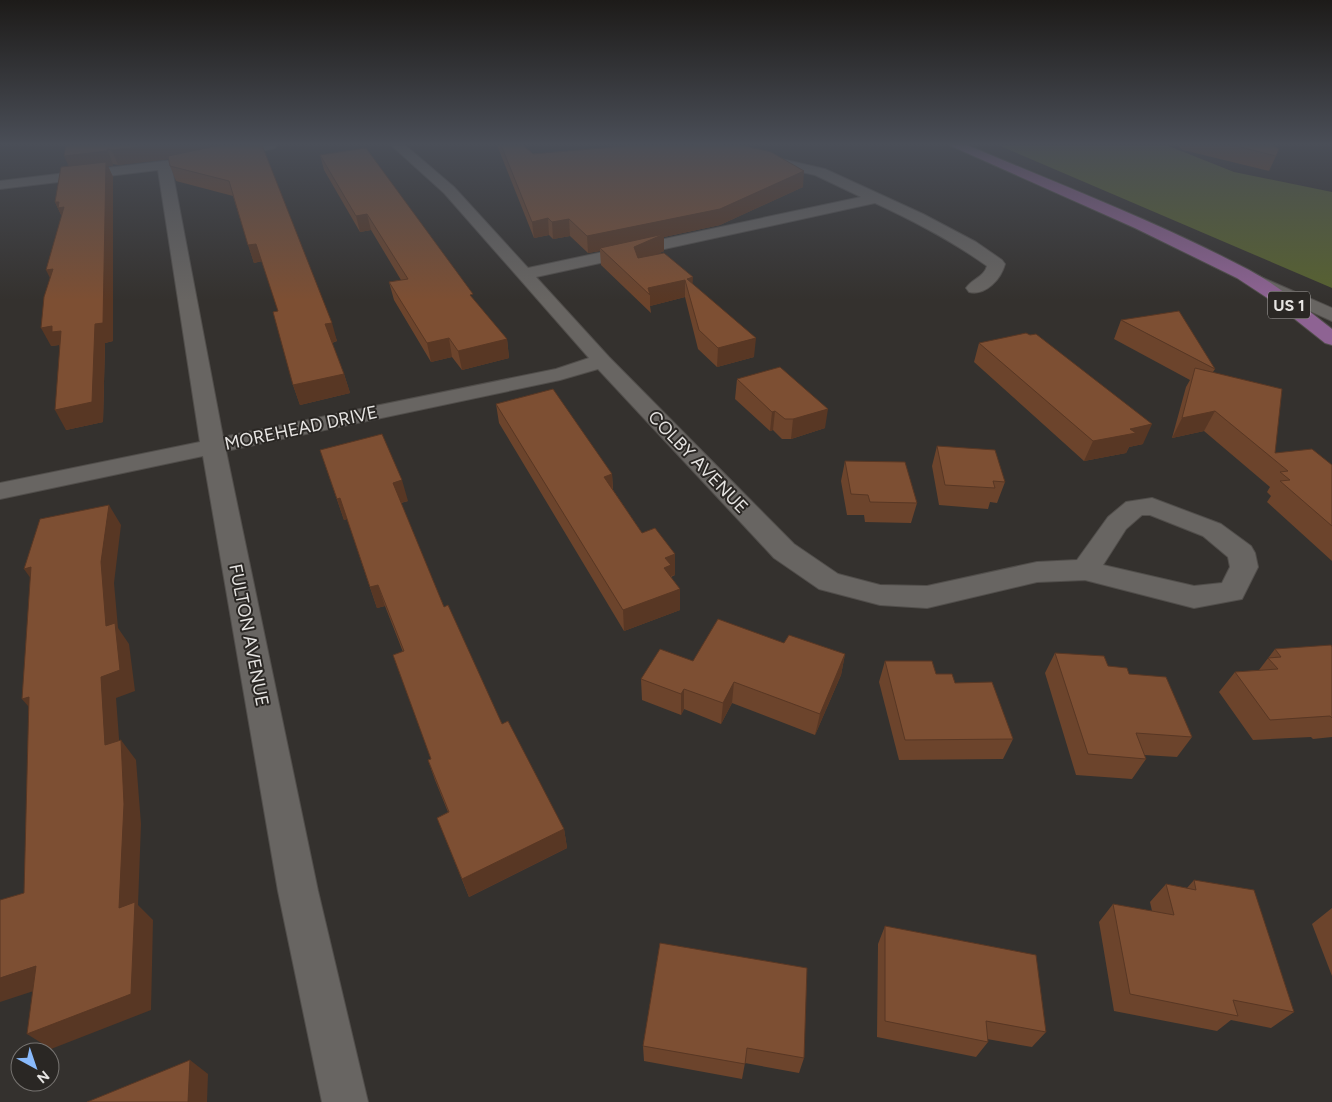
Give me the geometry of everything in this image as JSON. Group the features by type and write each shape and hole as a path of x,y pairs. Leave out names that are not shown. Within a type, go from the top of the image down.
{"main road":[{"name":"US 1","path":"1074,196 1141,225 1244,274 1279,297 1332,339"}],"street":[{"name":"FULTON AVENUE","path":"169,196 213,446 298,891 345,1102"},
{"name":"COLBY AVENUE","path":"455,196 602,361 784,551 829,582 880,595 928,597 1037,572 1084,570 1194,597 1232,592 1244,567 1241,553 1212,530 1152,506 1135,508 1117,523 1084,570"},
{"path":"874,196 917,217 970,246 996,264 993,275 975,288"},
{"path":"524,274 877,198"},
{"path":"1244,274 1332,315"},
{"name":"MOREHEAD DRIVE","path":"0,491 560,374 602,361"}],"green space":[{"path":"1118,196 1332,196 1332,288"}],"building":[{"path":"56,196 105,196 103,323 95,324 92,402 55,410 61,331 52,332 52,326 41,328 44,297 53,269 46,270 64,207 58,208 59,202 55,202"},
{"path":"234,196 282,196 332,323 325,324 344,374 293,385 273,312 278,311 256,244 248,245"},
{"path":"344,196 401,196 473,294 470,295 507,339 458,351 449,338 427,343 389,282 408,279 367,214 356,216"},
{"path":"522,196 748,196 720,209 587,236 569,219 552,222 548,218 532,222"},
{"path":"664,234 634,247 638,258 664,253 693,277 687,279 756,338 718,348 699,330 685,280 648,288 650,295 600,248"},
{"path":"1179,311 1215,369 1121,320"},
{"path":"1026,333 1030,335 1036,334 1152,424 1130,429 1136,433 1093,441 979,343"},
{"path":"780,367 828,409 793,419 785,419 775,411 772,412 737,379"},
{"path":"1195,368 1282,389 1275,453 1312,449 1332,465 1332,526 1280,481 1290,480 1280,472 1288,471 1215,411 1182,418"},
{"path":"553,389 612,474 604,477 642,533 655,528 675,554 665,558 671,565 664,568 680,589 623,610 496,404"},
{"path":"382,434 402,480 393,483 444,607 448,605 502,724 508,721 564,829 462,879 437,818 449,812 428,760 431,759 393,655 404,651 378,585 370,587 340,498 337,499 320,450"},
{"path":"937,446 995,450 1005,482 993,481 995,488 945,485"},
{"path":"845,461 905,462 917,503 870,502 868,495 851,494"},
{"path":"109,505 101,562 106,626 115,623 120,670 101,677 105,745 121,740 124,804 119,908 135,902 131,994 27,1034 36,966 0,978 0,900 24,893 29,697 22,699 31,567 24,569 40,519"},
{"path":"718,619 784,643 789,635 845,654 820,714 734,682 723,703 684,689 681,694 641,679 660,649 693,661"},
{"path":"1331,645 1332,718 1330,716 1270,720 1235,672 1278,669 1268,658 1281,657 1275,649"},
{"path":"1055,653 1104,656 1108,666 1127,668 1129,674 1166,677 1192,737 1136,733 1146,759 1088,754"},
{"path":"885,661 932,661 936,674 952,674 955,683 992,682 1013,739 905,740"},
{"path":"1194,880 1254,890 1294,1012 1233,1000 1238,1016 1130,994 1113,904 1174,915 1166,884 1196,890"},
{"path":"885,926 1036,955 1046,1032 986,1021 988,1042 885,1021"},
{"path":"660,943 807,968 804,1058 747,1048 745,1064 643,1046"},
{"path":"190,1060 188,1102 87,1102"}]}
